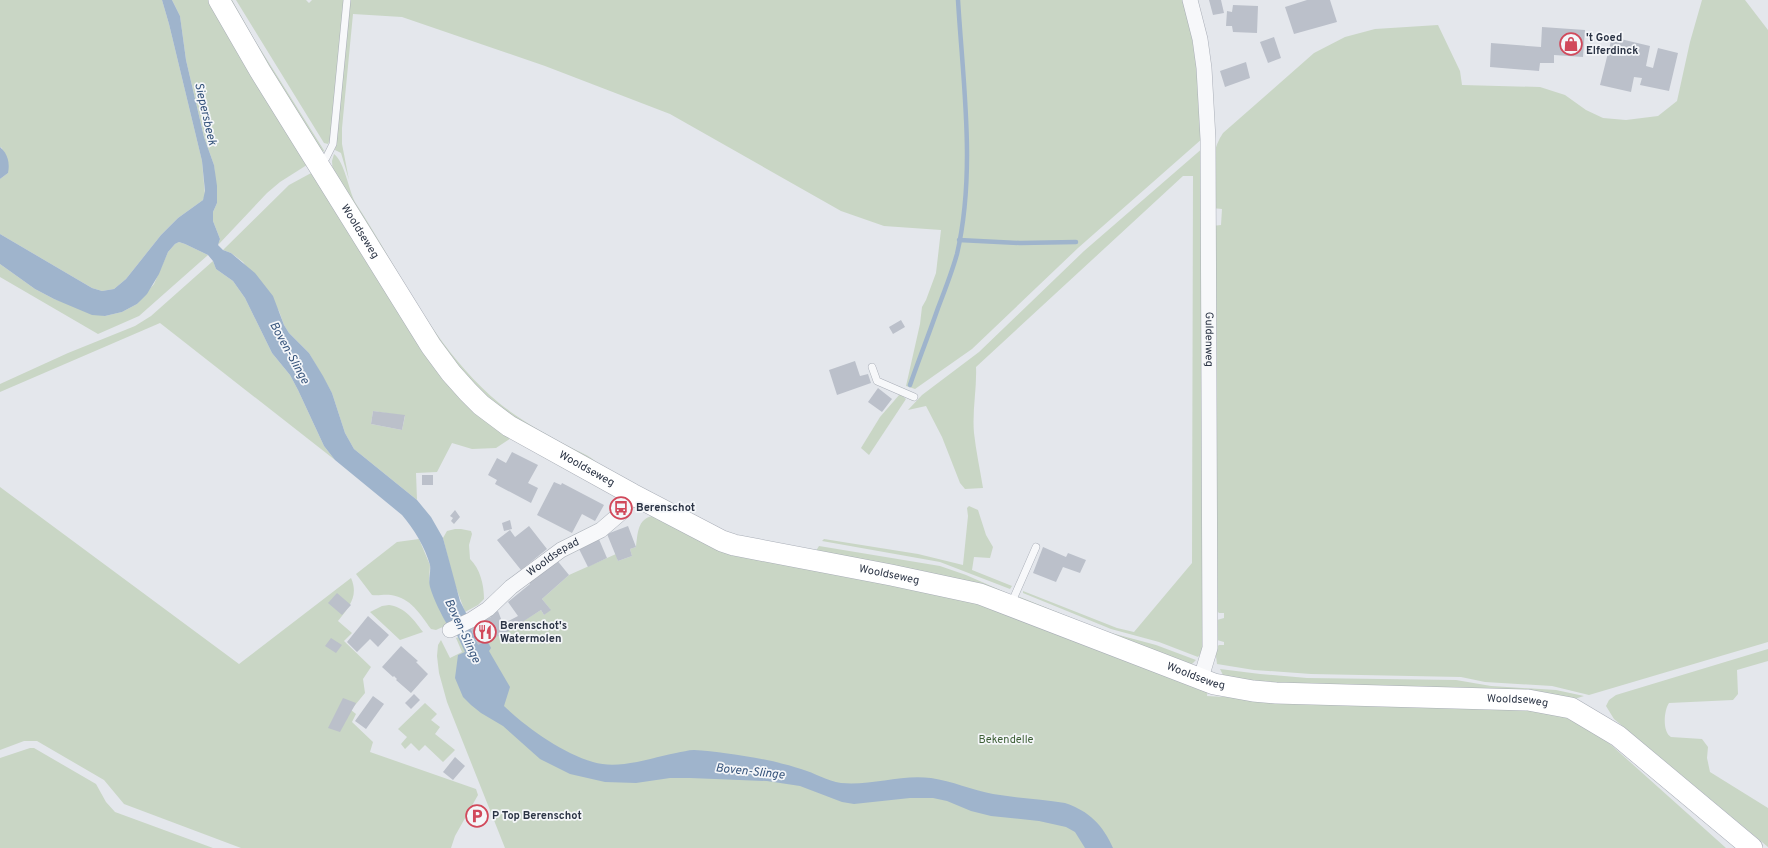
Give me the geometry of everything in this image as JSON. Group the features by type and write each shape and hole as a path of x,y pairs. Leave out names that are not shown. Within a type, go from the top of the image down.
{"main road":[{"name":"Wooldseweg","path":"220,0 260,72 431,346 451,373 468,392 481,405 509,426 632,494 734,545 962,590 1011,605 1214,684 1232,688 1276,693 1528,700 1571,708 1618,736 1752,848"}],"street":[{"name":"Guldenweg","path":"1190,0 1200,39 1204,68 1208,139 1210,648 1201,678"},
{"name":"Wooldsepad","path":"450,630 488,609 511,588 561,550 601,530 622,512 632,494"}],"lane":[{"path":"318,163 326,158 333,144 347,0"},
{"path":"872,367 878,381 914,397"},
{"path":"1011,605 1036,547"}],"green space":[{"path":"0,0 162,0 202,161 205,195 203,200 178,218 161,235 126,279 114,289 102,291 92,288 0,234 0,179 8,173 2,148 0,147"},
{"path":"172,0 213,0 310,163 280,182 267,193 218,245 220,239 213,221 213,212 217,203 214,165 204,137 186,60 180,16"},
{"path":"226,0 232,0 254,39 325,152 316,148"},
{"path":"236,0 306,0 309,3 312,0 345,0 330,140 328,144 324,143"},
{"path":"350,0 1185,0 1198,55 1203,138 1078,248 972,349 915,389 906,386 920,324 922,307 936,273 941,230 884,226 841,211 670,114 545,66 402,17 353,14 342,128 342,144 349,180 341,153 335,150"},
{"path":"1702,0 1745,0 1768,30 1768,642 1589,695 1552,686 1485,682 1461,677 1311,674 1254,670 1217,664 1215,648 1219,645 1224,645 1224,642 1217,640 1217,620 1224,618 1224,613 1219,613 1215,609 1212,226 1221,225 1222,209 1212,208 1212,169 1215,150 1223,133 1314,53 1345,37 1375,29 1438,25 1460,71 1462,85 1540,87 1565,95 1586,110 1603,118 1626,120 1658,116 1677,101 1690,42"},
{"path":"1204,147 1205,647 1198,657 1159,642 1111,629 1023,593 1023,591 1117,628 1134,632 1192,563 1193,176 1183,176 976,367 974,433 983,488 965,489 960,483 942,437 926,406 908,410 922,395 979,352 1084,251"},
{"path":"334,154 344,169 355,202 403,282 455,359 476,382 507,409 541,431 587,455 597,463 497,408 457,369 333,175 332,161"},
{"path":"313,172 360,242 514,436 496,448 472,449 452,443 437,472 416,473 417,500 354,449 345,433 332,393 309,353 289,333 284,325 279,311 243,262 231,253 223,250 289,185","holes":["373,411 405,416 402,430 371,424"]},
{"path":"179,242 208,255 139,316 98,334 0,277 0,264 35,289 54,299 105,316 122,312 137,304 154,284 168,252 175,244"},
{"path":"213,261 216,269 233,281 245,298 272,353 290,375 324,446 335,460 160,323 0,392 0,384 68,353 135,326 151,316"},
{"path":"900,394 906,399 869,455 861,448 880,417"},
{"path":"0,487 239,664 351,578 354,590 352,601 338,621 352,633 344,641 371,667 363,679 365,693 351,710 356,714 352,722 373,742 370,752 476,789 478,795 455,836 451,848 241,848 124,804 104,780 37,741 24,741 0,750"},
{"path":"969,506 978,510 986,535 993,547 990,558 974,557 972,570 1012,586 1010,589 940,562 822,541 824,539 918,554 963,565 968,516 967,508"},
{"name":"Bekendelle","path":"657,515 978,600 1208,687 1207,696 1312,702 1538,710 1563,716 1595,733 1610,744 1726,848 505,848 447,702 439,673 437,656 438,645 441,640 450,658 462,652 456,638 468,633 472,646 490,647 487,640 507,631 541,610 544,615 550,609 542,599 569,575 616,554 618,561 632,556 630,549 636,547 640,525 646,518"},
{"path":"455,529 471,531 472,534 469,545 470,559 479,572 483,588 484,599 478,605 465,612 454,582 443,538 447,531"},
{"path":"419,539 430,565 429,580 447,625 436,630 431,629 410,603 404,599 391,595 372,595 356,574 397,542"},
{"path":"819,546 940,566 966,575 1007,593 1006,596 814,554"},
{"path":"1020,597 1104,631 1156,645 1196,660 1188,668 1019,599"},
{"path":"389,605 400,608 404,611 413,619 423,632 400,640 370,612 382,606"},
{"path":"1768,649 1768,661 1737,670 1738,694 1733,700 1669,703 1666,711 1665,726 1666,731 1671,737 1702,739 1708,747 1707,758 1710,772 1768,808 1768,847 1614,719 1606,706 1609,700 1616,695"},
{"path":"1220,669 1307,678 1456,680 1491,686 1556,690 1584,696 1571,700 1278,688 1225,679"},
{"path":"425,703 437,714 431,720 440,727 435,734 455,750 443,762 425,745 419,751 411,743 405,749 401,744 407,737 398,729"},
{"path":"34,748 96,784 106,802 115,812 213,848 0,848 0,758"}],"water":[{"name":"Boven-Slinge","path":"162,0 172,0 180,16 186,60 204,137 214,165 217,186 217,203 213,212 213,221 220,239 218,245 223,250 231,253 255,273 273,296 284,325 289,333 309,353 332,393 345,433 354,449 417,500 431,517 443,538 460,601 468,617 448,626 430,587 430,565 415,532 402,515 335,460 324,446 290,375 272,353 245,298 233,281 216,269 213,261 208,255 179,242 175,244 168,252 159,274 147,294 137,304 122,312 105,316 92,315 54,299 35,289 0,264 0,234 92,288 102,291 114,289 126,279 161,235 178,218 203,200 205,191 202,161"},
{"path":"0,147 7,156 9,166 8,173 0,179"},
{"name":"Boven-Slinge","path":"470,627 478,644 487,640 491,648 489,651 510,687 504,706 534,731 569,753 581,758 593,762 613,765 694,750 734,754 776,762 841,783 864,783 920,777 931,778 993,794 1047,800 1074,806 1088,815 1100,826 1105,832 1113,848 1085,848 1075,832 1066,827 1039,821 991,816 971,811 947,801 933,798 910,798 854,804 842,802 800,786 767,781 670,778 636,783 605,782 570,774 540,759 503,726 481,713 463,697 455,678 458,655 465,652 456,633"}],"building":[{"path":"1209,0 1221,0 1224,13 1213,15"},
{"path":"1307,0 1330,0 1337,22 1294,34 1285,7"},
{"path":"1233,5 1258,6 1257,33 1233,32 1232,26 1226,26 1227,11 1232,12"},
{"path":"1542,27 1585,30 1583,57 1554,55 1554,63 1540,63 1539,71 1490,67 1491,43 1541,47"},
{"path":"1274,37 1281,58 1268,63 1260,42"},
{"path":"1612,37 1650,46 1646,66 1653,68 1658,48 1678,53 1669,91 1640,85 1642,78 1634,77 1631,92 1600,85"},
{"path":"1246,62 1250,78 1225,87 1220,71"},
{"path":"901,320 905,327 893,334 889,327"},
{"path":"855,361 860,376 868,374 871,383 837,395 829,370"},
{"path":"878,388 892,399 882,412 868,402"},
{"path":"373,411 405,415 402,430 371,424"},
{"path":"512,452 538,465 528,483 538,488 531,503 495,484 497,480 488,475 497,458 506,463"},
{"path":"422,475 433,475 433,485 422,485"},
{"path":"554,482 561,485 562,483 604,505 595,521 582,514 572,533 537,515"},
{"path":"455,510 460,517 454,524 451,521 453,518 450,516"},
{"path":"510,520 512,529 504,531 502,523"},
{"path":"529,526 547,549 521,570 497,540 510,530 515,537"},
{"path":"628,526 636,547 630,549 632,556 618,561 607,534"},
{"path":"598,537 607,558 588,567 578,547"},
{"path":"1043,547 1066,557 1068,553 1086,560 1080,573 1063,567 1056,582 1033,573"},
{"path":"556,559 569,575 542,599 551,610 544,615 541,610 507,632 478,645 470,627 491,617 490,614 498,611 503,624 518,616 508,602 530,584 529,582"},
{"path":"337,593 351,605 342,615 328,603"},
{"path":"368,616 389,635 378,647 370,639 357,652 347,642"},
{"path":"331,638 342,645 336,653 325,646"},
{"path":"401,646 418,661 416,662 428,674 411,693 396,680 397,679 394,676 393,677 382,667"},
{"path":"414,694 420,700 411,709 405,703"},
{"path":"373,696 384,704 366,729 355,721"},
{"path":"343,698 356,703 340,732 328,728"},
{"path":"455,757 465,766 453,780 443,772"}],"waterway":[{"path":"910,385 953,268 963,223 967,159 965,95 958,0"},
{"path":"959,240 1020,243 1076,242"}],"place":[{"name":"'t Goed Elferdinck","path":"1571,44"},
{"name":"Berenschot","path":"621,508"},
{"name":"Berenschot's Watermolen","path":"485,632"},
{"name":"P Top Berenschot","path":"477,816"}],"water label":[{"name":"Siepersbeek","path":"205,114"}]}
